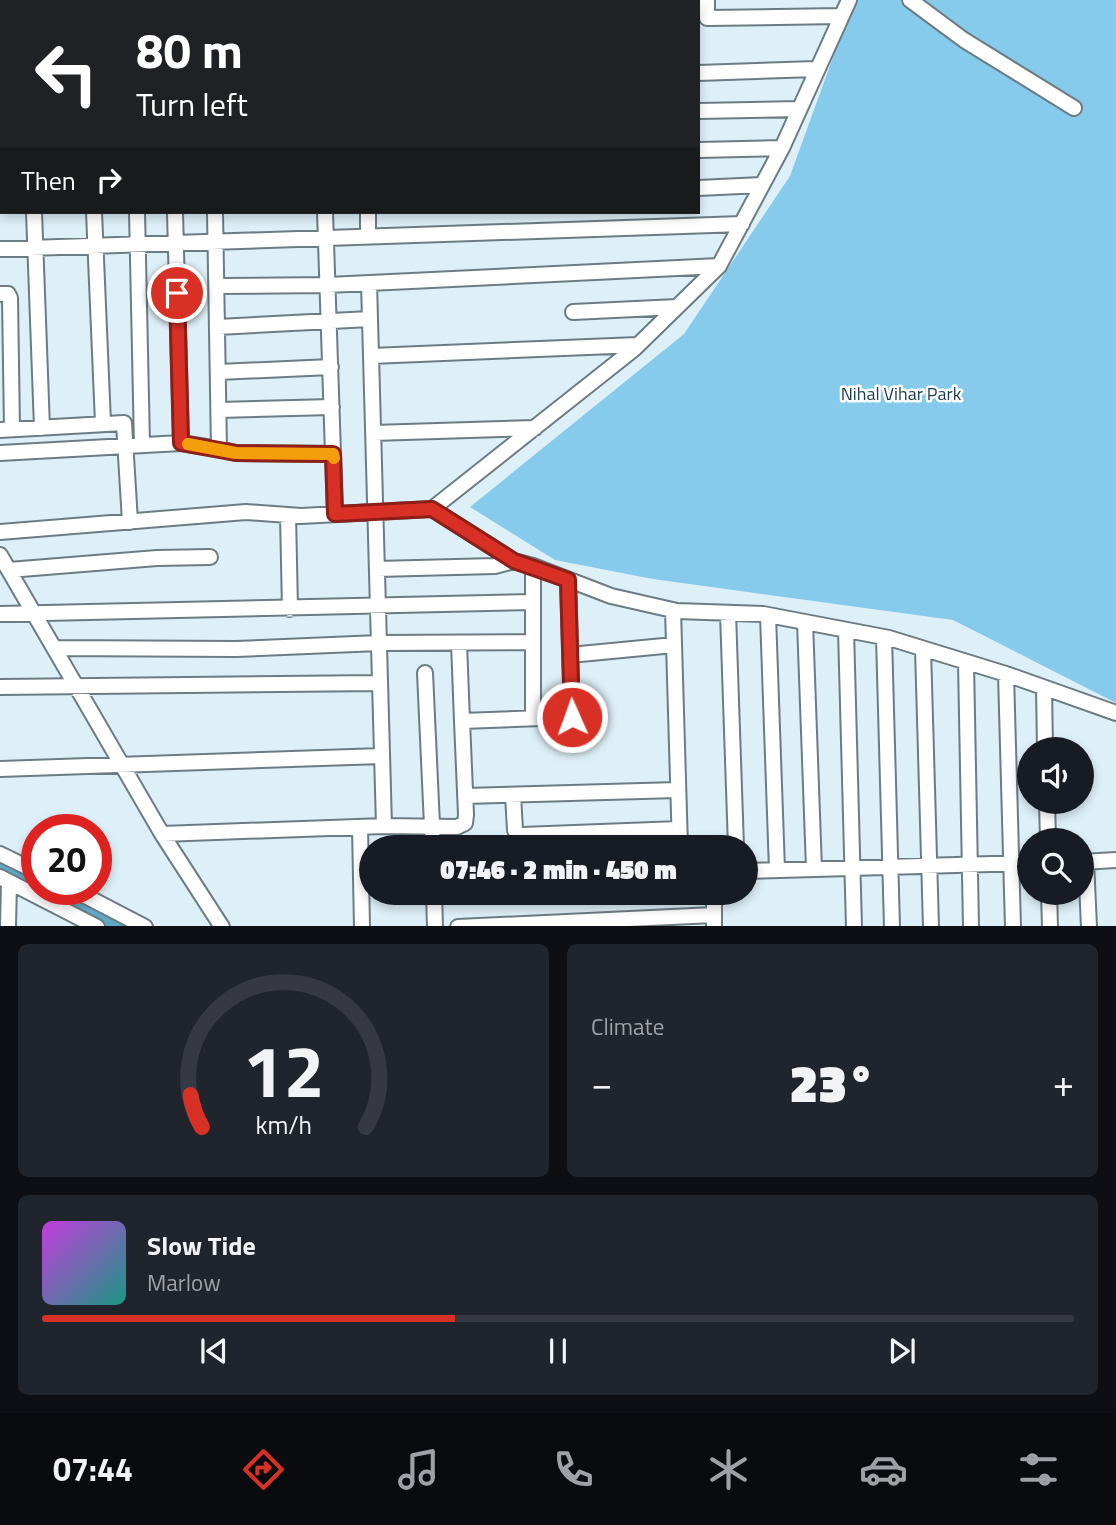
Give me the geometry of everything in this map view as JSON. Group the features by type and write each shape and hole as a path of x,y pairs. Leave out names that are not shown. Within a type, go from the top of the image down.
{"street":[{"path":"707,0 707,18 840,16"},
{"path":"0,532 246,512 288,515 432,509 638,345 719,266 782,148 849,0"},
{"path":"909,0 964,40 1074,108"},
{"path":"700,73 816,69"},
{"path":"700,111 799,109"},
{"path":"700,150 782,148"},
{"path":"700,188 762,185"},
{"path":"34,214 42,428"},
{"path":"94,214 103,424"},
{"path":"137,214 142,445"},
{"path":"175,214 181,443"},
{"path":"215,214 219,449"},
{"path":"325,214 335,514"},
{"path":"368,214 368,236"},
{"path":"611,214 611,228"},
{"path":"0,249 742,224"},
{"path":"218,286 328,285 719,266"},
{"path":"369,283 384,826"},
{"path":"0,294 8,294 10,298 5,368 6,430 124,423 130,522"},
{"path":"573,312 677,307"},
{"path":"218,327 370,319"},
{"path":"371,356 638,345"},
{"path":"219,372 331,367"},
{"path":"219,410 332,407"},
{"path":"373,433 535,428"},
{"path":"0,453 181,443 236,453 333,454"},
{"path":"432,509 514,561 611,596 673,610 768,615 884,637 1006,674 1116,713"},
{"path":"288,515 290,609"},
{"path":"0,555 8,578 34,613 162,834 222,926"},
{"path":"8,578 157,558 210,557"},
{"path":"377,569 495,566 514,561"},
{"path":"533,566 533,718"},
{"path":"568,580 572,717"},
{"path":"0,614 533,602"},
{"path":"673,610 679,835"},
{"path":"727,613 736,835"},
{"path":"768,615 777,870"},
{"path":"805,622 814,869"},
{"path":"846,630 854,926"},
{"path":"884,637 892,926"},
{"path":"54,648 236,649 379,643 533,642"},
{"path":"162,834 384,826 432,828 457,827 465,823 459,643"},
{"path":"570,655 674,645"},
{"path":"923,649 931,926"},
{"path":"966,662 971,926"},
{"path":"425,673 432,835"},
{"path":"1006,674 1013,926"},
{"path":"0,687 380,683"},
{"path":"1044,688 1045,737"},
{"path":"462,721 594,716"},
{"path":"0,769 382,756"},
{"path":"465,796 678,790"},
{"path":"513,795 517,834 679,829"},
{"path":"360,827 362,926"},
{"path":"0,854 21,864"},
{"path":"1094,861 1116,860"},
{"path":"758,871 1017,863"},
{"path":"6,924 4,879 97,926"},
{"path":"104,905 145,926"},
{"path":"434,905 435,926"},
{"path":"1049,905 1050,926"},
{"path":"1087,905 1088,926"},
{"path":"458,926 714,921"}],"green space":[{"name":"Nihal Vihar Park","path":"857,0 1116,0 1116,703 953,620 653,579 555,560 470,507 684,334 790,176 849,13"}],"waterway":[{"path":"0,869 21,879"},
{"path":"73,905 116,926"}],"slow traffic":[{"path":"188,444 236,453 333,454 334,458"}],"route":[{"path":"177,293 181,443 236,453 333,454 335,514 432,509 514,561 568,580 572,717"}]}
